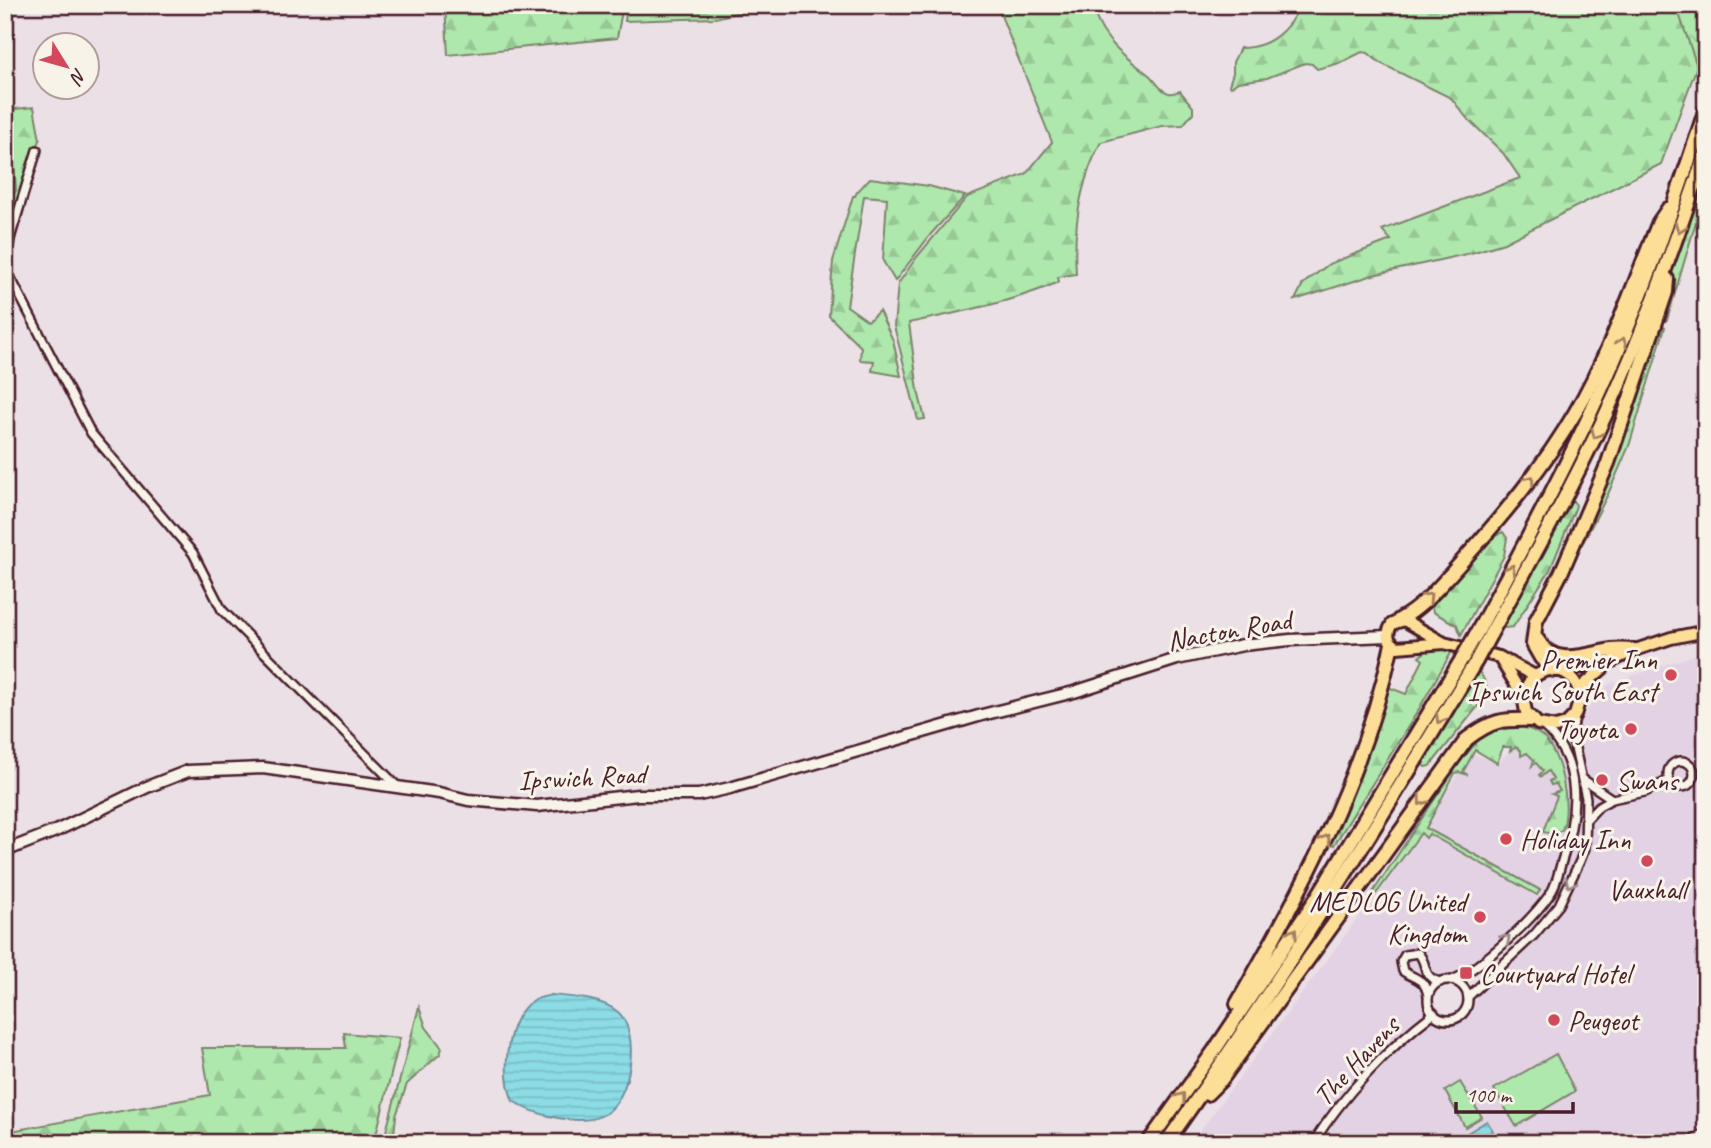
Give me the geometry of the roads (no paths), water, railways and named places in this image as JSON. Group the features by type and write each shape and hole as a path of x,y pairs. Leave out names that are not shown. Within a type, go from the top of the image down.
{"highway":[{"path":"1485,632 1612,365 1642,294 1706,109"},
{"path":"1148,1143 1214,1051 1316,899 1469,659 1567,495 1622,378 1670,258 1706,152"},
{"path":"1399,620 1417,608 1454,570 1499,521 1539,469 1575,413 1601,362 1660,222 1676,198"},
{"path":"1556,670 1536,652 1536,621 1561,573 1608,463 1665,292 1670,258"},
{"path":"1534,633 1544,649 1561,657 1579,658 1613,650 1634,650"},
{"path":"1214,1051 1224,1026 1326,840 1352,780 1375,713 1390,640"},
{"path":"1166,1143 1279,979 1392,800 1469,659"},
{"path":"1189,1111 1221,1080 1467,739 1495,721 1538,723"}],"main road":[{"path":"1444,643 1405,647 1390,640 1392,625 1399,620 1411,622 1444,643 1499,657 1535,676"},
{"path":"1499,657 1512,674 1523,696 1524,708 1538,723 1561,726 1575,715 1588,679 1610,662 1634,650 1671,638 1706,631"},
{"path":"1523,696 1527,683 1541,672 1610,662"},
{"path":"1556,670 1575,681 1580,699"}],"street":[{"path":"5,255 37,150"},
{"path":"5,267 91,433 193,553 222,610 400,789"},
{"name":"Nacton Road","path":"1083,690 1177,659 1243,645 1290,640 1390,640"},
{"name":"Ipswich Road","path":"5,851 188,771 263,768 439,793 468,800 537,806 638,795 699,795 1083,690"},
{"name":"The Havens","path":"1440,982 1432,988 1429,1006 1434,1013 1445,1019 1457,1017 1466,1008 1468,997 1534,935 1559,905 1585,848 1587,819 1583,780 1572,735 1575,715"},
{"path":"1429,997 1422,980 1403,971 1401,962 1405,954 1418,953 1424,960 1426,973 1433,980 1452,980 1467,973 1525,923 1553,889 1571,836 1575,798 1573,778 1564,749 1555,736 1538,723"},
{"path":"1583,780 1612,799"},
{"path":"1587,819 1599,806 1612,799 1645,792 1670,780"},
{"path":"1452,980 1464,988 1468,997"},
{"name":"The Havens","path":"1313,1143 1353,1090 1413,1029 1434,1013"},
{"path":"1688,1143 1706,1132"}],"water":[{"path":"551,995 603,1004 618,1012 625,1022 631,1049 627,1080 614,1106 605,1114 595,1118 571,1120 545,1115 513,1101 507,1078 507,1052 514,1026 528,1004"},
{"path":"1487,1121 1493,1131 1472,1143 1464,1143 1461,1137"}],"place":[{"name":"Premier Inn Ipswich South East","path":"1671,675"},
{"name":"Toyota","path":"1631,729"},
{"name":"Swans","path":"1602,780"},
{"name":"Holiday Inn","path":"1506,839"},
{"name":"Vauxhall","path":"1647,861"},
{"name":"MEDLOG United Kingdom","path":"1480,917"},
{"name":"Courtyard Hotel","path":"1466,973"},
{"name":"Peugeot","path":"1554,1020"}]}
